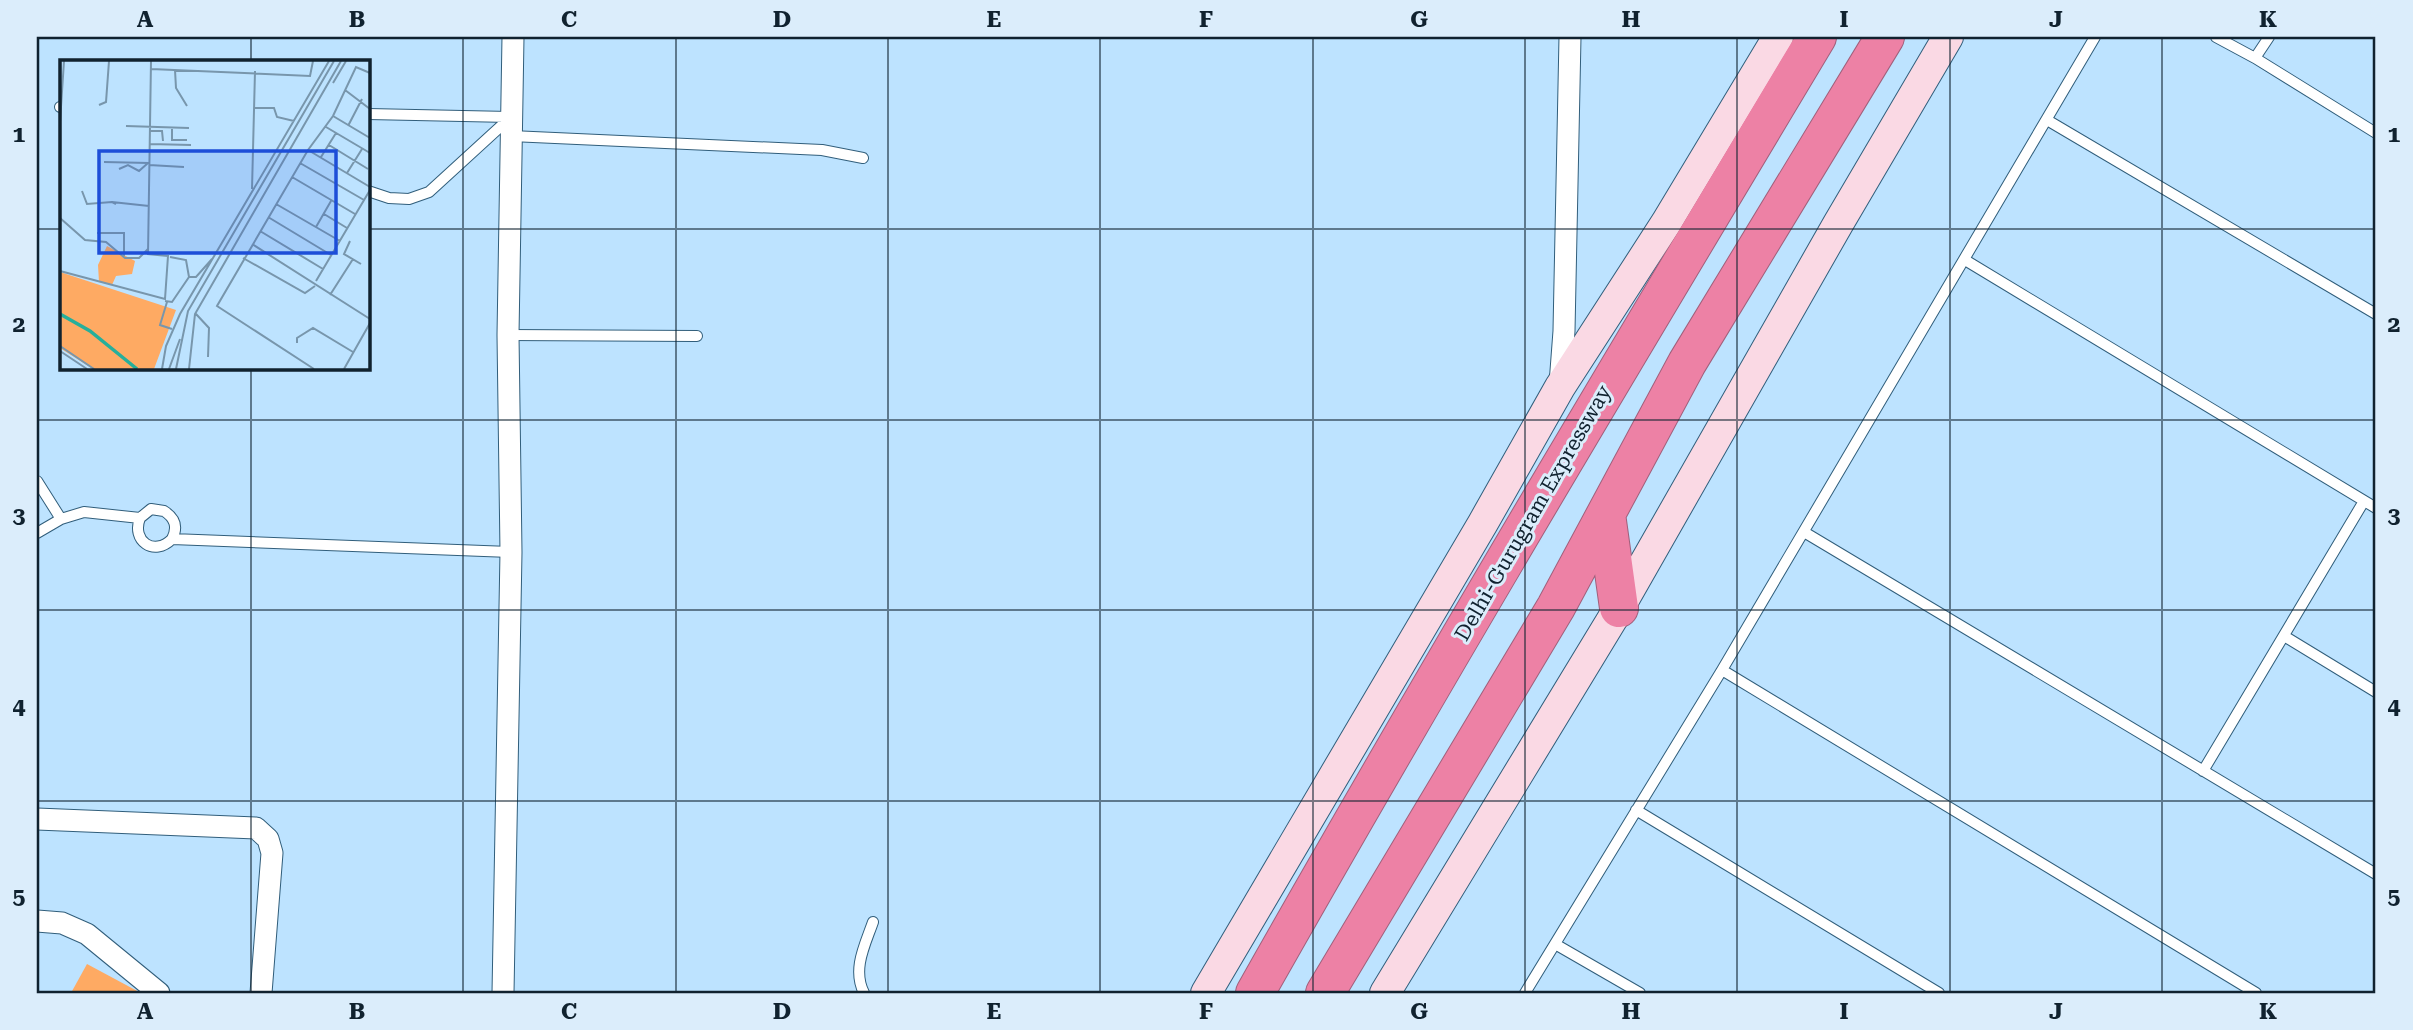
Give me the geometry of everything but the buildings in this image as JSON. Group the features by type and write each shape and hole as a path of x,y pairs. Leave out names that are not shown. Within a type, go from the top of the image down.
{"highway":[{"name":"Delhi-Gurugram Expressway","path":"1255,993 1426,695 1817,37"},
{"path":"1325,993 1556,607 1687,363 1885,37"},
{"path":"1606,514 1619,608"}],"main road":[{"path":"1206,993 1483,523 1560,387 1666,223 1778,37"},
{"path":"1385,993 1619,608 1948,37"}],"street":[{"path":"503,993 511,552 508,335 513,37"},
{"path":"1560,387 1564,331 1570,37"},
{"path":"37,819 256,828 268,839 272,853 261,993"},
{"path":"37,921 62,923 87,934 159,993"}],"lane":[{"path":"1525,993 1804,533 2095,37"},
{"path":"2216,37 2376,132"},
{"path":"2255,58 2269,37"},
{"path":"369,114 822,150 863,158"},
{"path":"2047,120 2376,314"},
{"path":"369,191 389,198 409,199 429,192 511,127"},
{"path":"1965,260 2376,508"},
{"path":"508,335 697,336"},
{"path":"37,481 61,519"},
{"path":"2203,771 2364,501"},
{"path":"151,509 164,510 170,514 176,527 172,539 161,547 148,546 139,537 137,530 140,517 151,509"},
{"path":"37,533 61,519 84,512 140,517"},
{"path":"1804,533 2376,874"},
{"path":"172,539 511,552"},
{"path":"2284,636 2376,692"},
{"path":"1722,670 2256,993"},
{"path":"1636,810 1939,993"},
{"path":"864,993 860,984 859,965 873,922"},
{"path":"1555,944 1640,993"}],"shaded area":[{"path":"87,964 141,993 71,993"}]}
